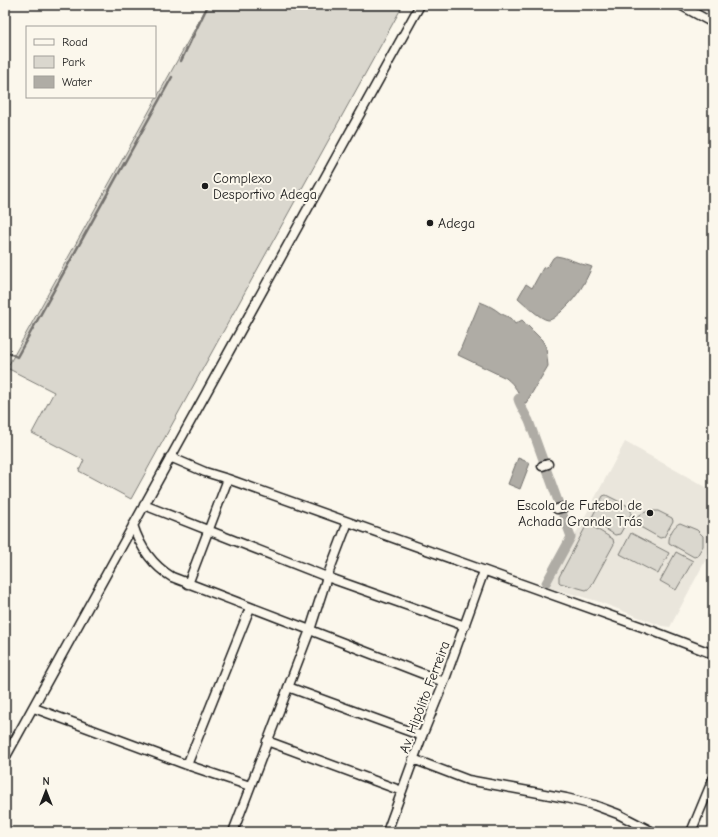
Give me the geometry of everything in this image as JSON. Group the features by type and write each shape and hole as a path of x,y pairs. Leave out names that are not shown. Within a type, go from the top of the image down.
{"street":[{"path":"5,758 34,708 170,457 420,5"},
{"path":"680,5 713,23"},
{"path":"170,457 205,472 645,628 713,654"},
{"path":"188,584 228,479"},
{"path":"144,505 327,577 465,626"},
{"path":"233,832 310,630 327,577 348,522"},
{"path":"133,525 140,544 150,559 165,573 188,584 444,682"},
{"name":"Av. Hipólito Ferreira","path":"387,832 413,759 465,626 484,571"},
{"path":"187,765 250,608"},
{"path":"288,687 422,736"},
{"path":"34,708 187,765 250,786"},
{"path":"267,741 402,791"},
{"path":"413,759 468,780 566,798 606,809 653,832"},
{"path":"691,832 713,778"}],"shaded area":[{"name":"Escola de Futebol de Achada Grande Trás","path":"625,442 713,491 713,546 670,627 662,626 597,601 547,587"}],"green space":[{"name":"Complexo Desportivo Adega","path":"208,5 403,5 131,499 79,471 84,460 32,433 54,392 7,368"},
{"path":"606,495 631,509 631,514 620,534 615,535 591,519 603,496"},
{"path":"649,511 658,511 672,518 673,521 664,537 660,538 635,524 636,519 641,514"},
{"path":"680,523 697,530 703,536 703,546 697,556 694,557 669,543 669,537 672,531"},
{"path":"590,525 613,539 614,544 590,588 586,590 560,583 559,577 585,528"},
{"path":"631,533 669,553 658,574 620,554"},
{"path":"676,552 693,561 676,590 660,581"}],"water":[{"path":"556,256 592,267 582,286 571,301 555,317 548,320 537,314 518,298 526,284 532,288 543,268 548,266"},
{"path":"480,302 512,319 515,324 522,320 542,340 546,347 548,366 526,403 523,403 512,383 506,378 458,355"},
{"path":"518,458 530,463 520,489 508,484"}],"waterway":[{"path":"181,61 208,5"},
{"path":"5,351 17,357 172,77"},
{"path":"520,397 518,399 529,421 571,537 546,583"}],"place":[{"name":"Complexo Desportivo Adega","path":"205,186"},
{"name":"Adega","path":"430,223"},
{"name":"Escola de Futebol de Achada Grande Trás","path":"650,513"}]}
